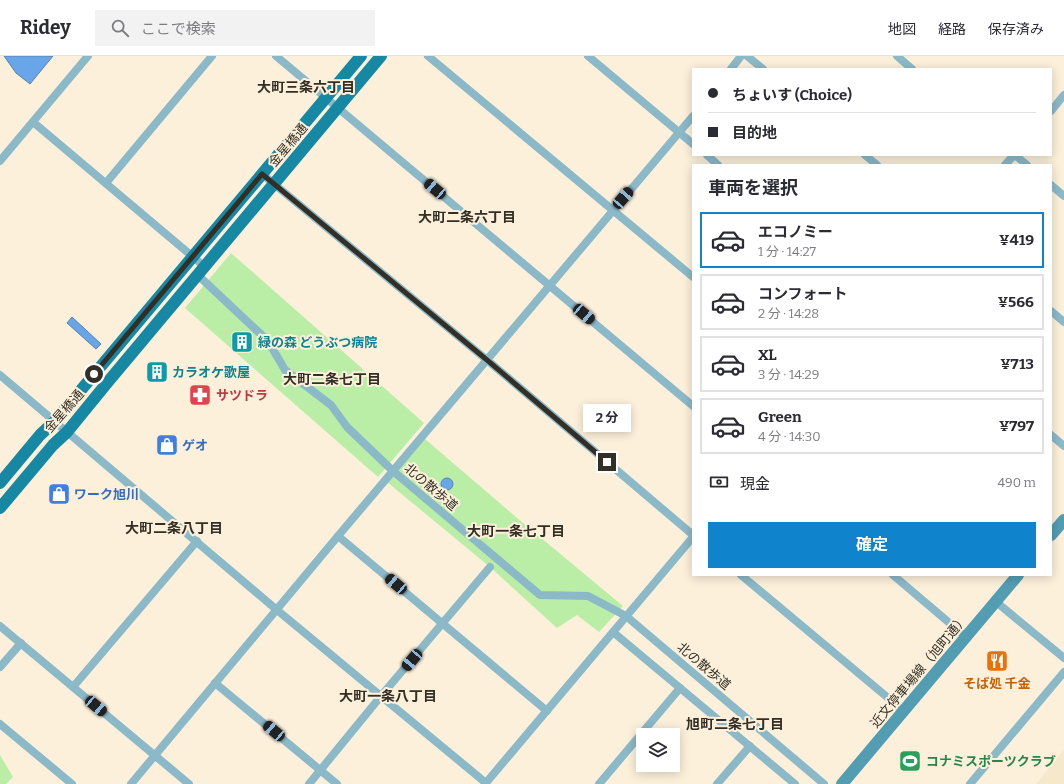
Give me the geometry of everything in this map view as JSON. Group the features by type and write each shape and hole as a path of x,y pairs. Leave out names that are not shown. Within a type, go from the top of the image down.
{"main road":[{"name":"金星橋通","path":"0,483 40,435 55,421 362,56"},
{"name":"金星橋通","path":"0,508 53,445 67,432 381,56"},
{"path":"1052,534 1064,520"},
{"name":"近文停車場線（旭町通）","path":"843,784 1017,576"}],"street":[{"path":"0,161 88,56"},
{"path":"106,183 212,56"},
{"path":"276,56 692,405"},
{"path":"428,56 692,276"},
{"path":"588,56 692,143"},
{"path":"732,68 741,56"},
{"path":"747,56 762,68"},
{"path":"897,56 911,68"},
{"path":"1052,110 1064,95"},
{"path":"131,784 215,682 692,117"},
{"path":"33,122 205,267"},
{"path":"707,156 717,164"},
{"path":"866,156 876,164"},
{"path":"1006,164 1013,156"},
{"path":"1015,156 1026,164"},
{"path":"262,174 487,360 692,535"},
{"path":"1052,186 1064,196"},
{"name":"北の散歩道","path":"202,279 268,341 285,370 332,405 347,428 393,471 540,595 588,596 626,616 824,784"},
{"path":"1052,312 1064,322"},
{"path":"0,375 277,610 381,696 487,782 497,784"},
{"path":"1052,436 1064,446"},
{"path":"338,536 547,711"},
{"path":"487,782 692,537"},
{"path":"73,687 197,541"},
{"path":"309,784 490,567"},
{"path":"742,576 887,697 902,712"},
{"path":"894,576 966,637"},
{"path":"996,601 1064,658"},
{"path":"0,626 189,784"},
{"path":"614,632 795,784"},
{"path":"0,667 21,643"},
{"path":"970,784 1064,672"},
{"path":"215,682 337,784"},
{"path":"599,784 680,688"},
{"path":"0,724 72,784"},
{"path":"717,784 750,746"}],"shaded area":[{"path":"1064,750 1064,784 1036,784"}],"green space":[{"path":"231,253 424,423 378,477 185,308"},
{"path":"425,439 623,606 599,632 577,615 557,628 490,567 387,482"},
{"path":"0,755 13,777 6,784 0,784"}],"water":[{"path":"4,56 53,56 30,84 16,73"},
{"path":"72,317 101,344 96,349 67,323"},
{"path":"447,478 451,480 453,484 451,488 447,490 443,488 441,484 443,480"}],"place":[{"name":"緑の森 どうぶつ病院","path":"242,342"},
{"name":"カラオケ歌屋","path":"157,372"},
{"name":"サツドラ","path":"200,395"},
{"name":"ゲオ","path":"167,445"},
{"name":"ワーク旭川","path":"59,494"},
{"name":"そば処 千金","path":"997,661"},
{"name":"コナミスポーツクラブ","path":"910,761"}],"district":[{"name":"大町三条六丁目","path":"306,87"},
{"name":"大町二条六丁目","path":"467,217"},
{"name":"大町二条七丁目","path":"332,379"},
{"name":"大町二条八丁目","path":"174,528"},
{"name":"大町一条七丁目","path":"516,531"},
{"name":"大町一条八丁目","path":"388,696"},
{"name":"旭町二条七丁目","path":"735,724"}],"route":[{"path":"94,374 262,174 487,360 607,462"}]}
